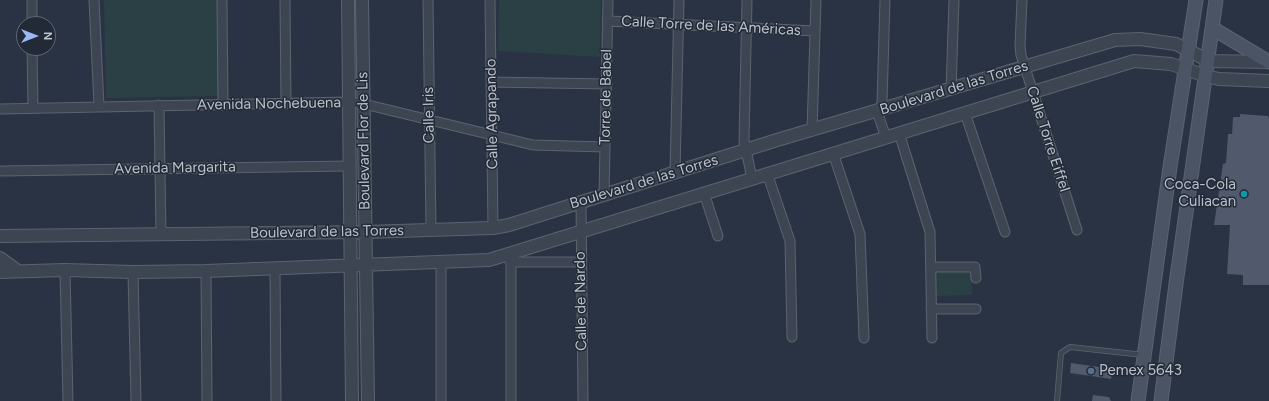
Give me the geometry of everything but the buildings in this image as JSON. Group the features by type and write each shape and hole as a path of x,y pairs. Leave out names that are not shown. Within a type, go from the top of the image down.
{"main road":[{"path":"1138,401 1161,232 1196,0"},
{"path":"1161,401 1183,235 1209,61 1216,0"},
{"path":"1212,28 1269,62"},
{"path":"1161,232 1183,235"}],"street":[{"path":"32,0 32,16"},
{"path":"94,0 98,106"},
{"path":"222,0 223,105"},
{"path":"285,0 286,104"},
{"name":"Boulevard Flor de Lis","path":"348,0 352,401"},
{"name":"Boulevard Flor de Lis","path":"362,0 368,401"},
{"name":"Calle Iris","path":"428,0 431,230"},
{"name":"Calle Agrapando","path":"490,0 493,228"},
{"name":"Torre de Babel","path":"604,195 608,0"},
{"path":"675,173 679,0"},
{"path":"747,0 744,140 752,178"},
{"path":"812,131 816,0"},
{"path":"885,0 882,102 879,117 886,138"},
{"path":"951,90 954,0"},
{"name":"Calle Torre Eiffel","path":"1022,0 1020,46 1025,67 1077,230"},
{"name":"Calle Torre de las Américas","path":"608,21 815,31"},
{"name":"Boulevard de las Torres","path":"0,236 365,232 493,228 509,225 581,201 1124,38 1176,44 1209,61 1269,62"},
{"path":"32,56 33,108"},
{"name":"Boulevard de las Torres","path":"0,272 66,270 133,272 206,271 475,262 511,258 580,232 833,153 1134,62 1171,64 1206,76 1269,81"},
{"path":"491,82 607,84"},
{"name":"Avenida Nochebuena","path":"0,108 349,102 430,119 542,146 605,147"},
{"path":"159,105 161,235"},
{"path":"965,113 1005,232"},
{"path":"899,133 930,232 932,338"},
{"path":"833,153 860,234 864,338"},
{"name":"Avenida Margarita","path":"0,171 350,166"},
{"path":"767,174 790,241 792,336"},
{"path":"704,193 718,236"},
{"name":"Calle de Nardo","path":"581,201 580,262 583,401"},
{"path":"0,240 14,235"},
{"path":"0,258 18,271"},
{"path":"511,401 511,258 580,262"},
{"path":"441,262 442,401"},
{"path":"931,267 975,267 976,278"},
{"path":"275,268 276,401"},
{"path":"66,270 68,401"},
{"path":"206,271 207,401"},
{"path":"133,272 136,401"},
{"path":"931,309 976,309"}],"lane":[{"path":"1057,401 1061,353 1070,347 1144,354"}],"green space":[{"path":"104,0 217,0 219,96 106,98"},
{"path":"499,0 601,0 600,57 498,51"},
{"path":"972,268 972,295 936,296 936,269"}],"place":[{"name":"Coca-Cola Culiacan","path":"1244,194"},
{"name":"Pemex 5643","path":"1091,371"}]}
